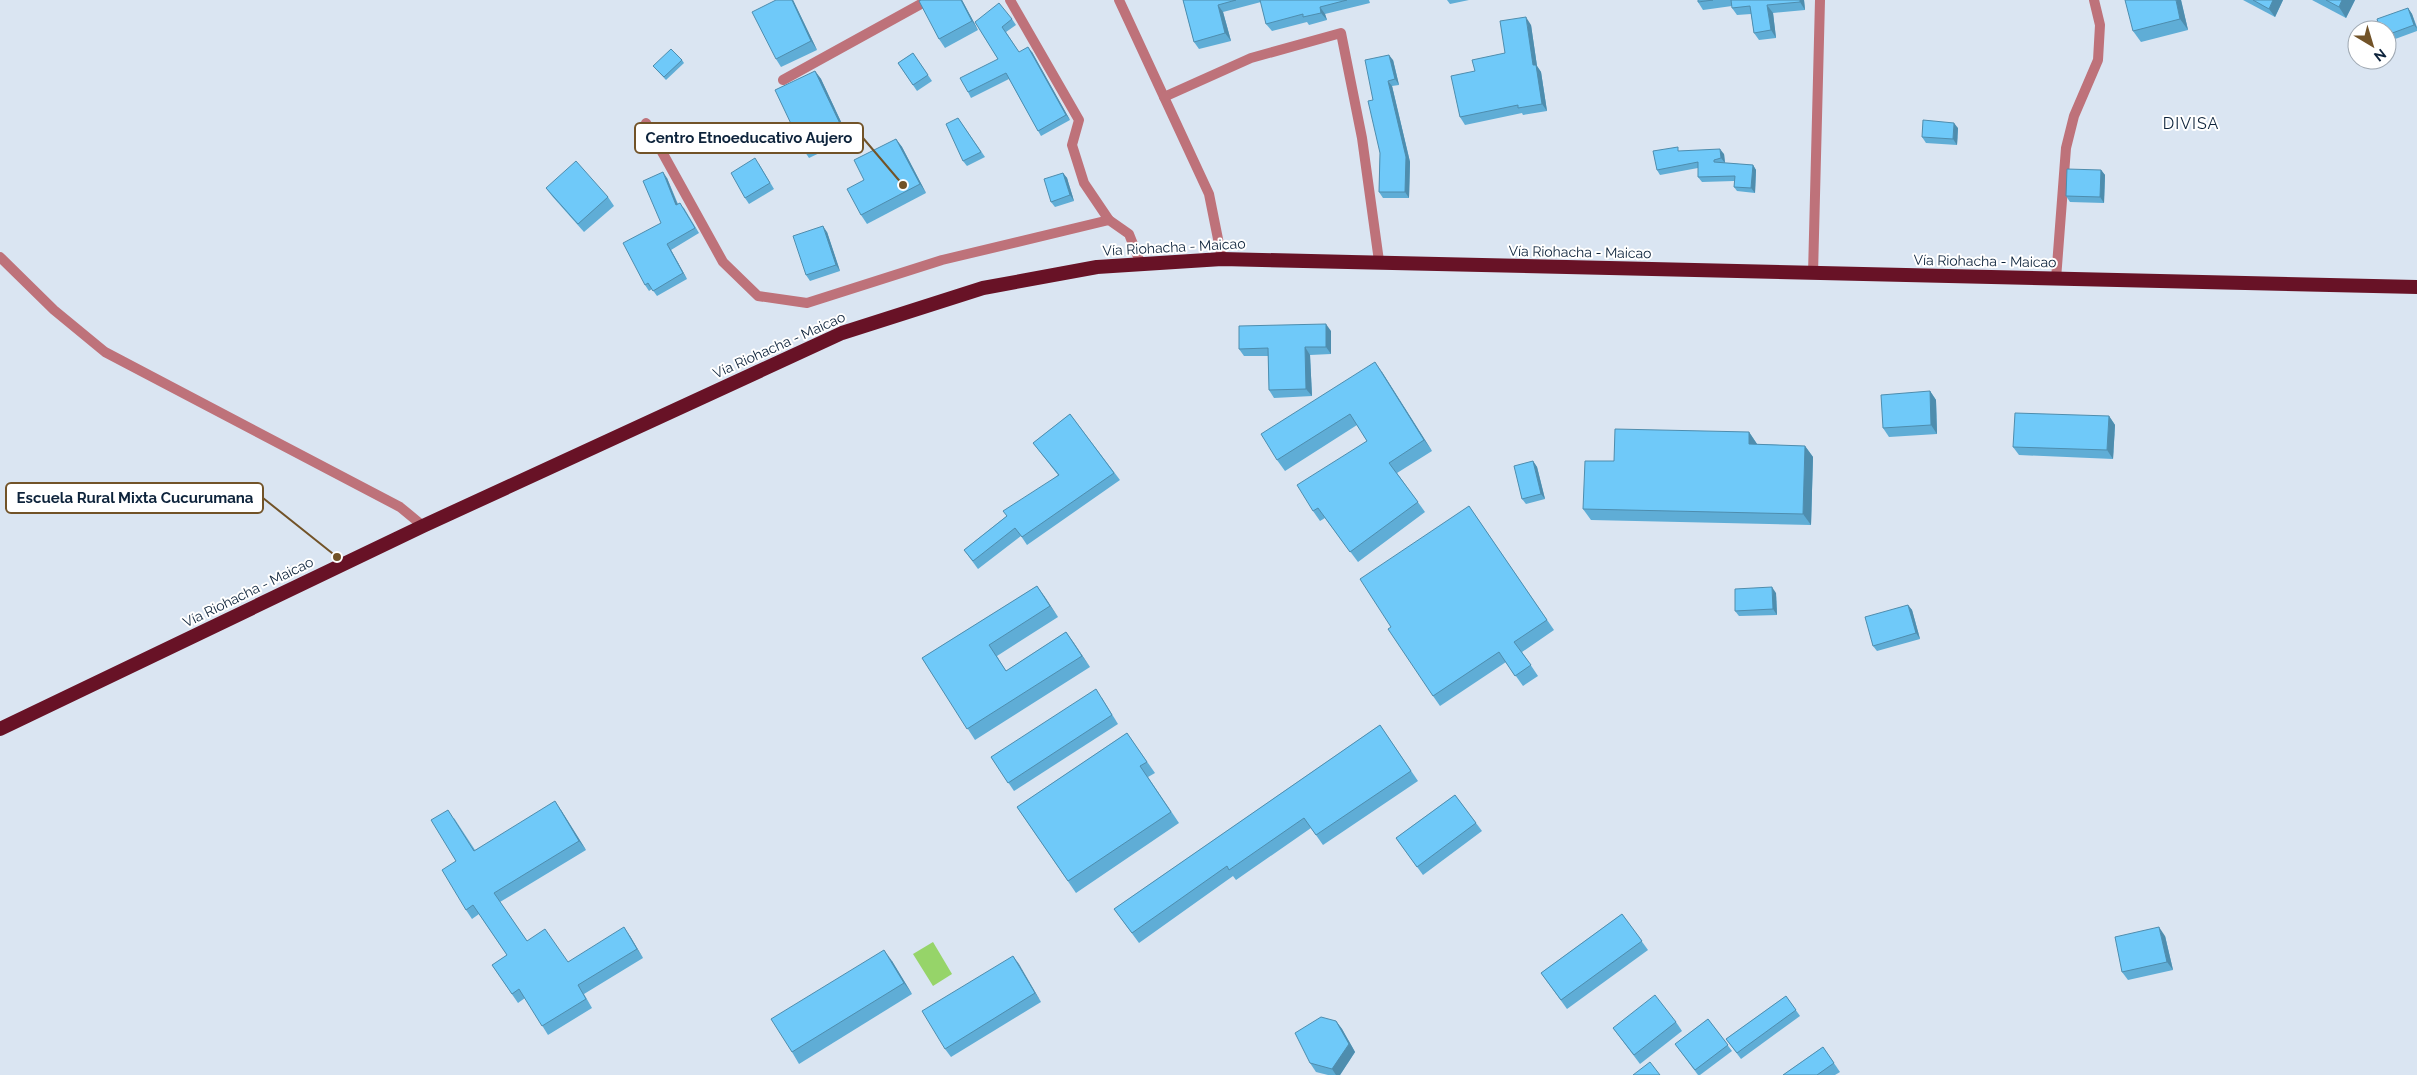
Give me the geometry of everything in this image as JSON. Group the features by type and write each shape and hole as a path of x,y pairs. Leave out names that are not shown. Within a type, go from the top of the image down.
{"highway":[{"name":"Vía Riohacha - Maicao","path":"0,729 423,526 842,333 983,288 1097,266 1140,262 1222,259 1378,261 1422,265 2417,287"}],"street":[{"path":"784,80 928,0"},
{"path":"1010,0 1079,120 1072,145 1084,183 1108,220 1129,234 1140,262"},
{"path":"1119,0 1209,194 1222,259"},
{"path":"1813,274 1820,0"},
{"path":"2056,279 2066,148 2074,116 2098,60 2100,25 2094,0"},
{"path":"1164,97 1251,58 1340,33 1362,138 1378,261"},
{"path":"646,122 723,262 758,296 807,303 942,260 1108,220"},
{"path":"0,257 54,310 105,352 400,507 423,526"}],"shaded area":[{"path":"933,942 952,974 933,986 913,954"}],"building":[{"path":"776,0 792,0 811,41 776,59 752,12"},
{"path":"961,0 972,21 939,39 919,1"},
{"path":"1183,0 1236,0 1218,5 1225,33 1194,42"},
{"path":"1260,0 1347,0 1320,7 1321,13 1303,17 1303,14 1266,24"},
{"path":"1731,0 1800,0 1800,2 1767,5 1771,30 1754,33 1750,6 1732,8"},
{"path":"2125,0 2176,0 2180,19 2133,31"},
{"path":"2253,0 2273,0 2269,9"},
{"path":"2326,0 2342,0 2339,7"},
{"path":"999,3 1012,19 1002,27 1019,52 1028,47 1066,115 1038,131 1006,73 968,92 960,78 998,59 975,22"},
{"path":"2408,8 2414,25 2397,31 2397,20 2377,19"},
{"path":"1526,17 1533,65 1536,65 1542,104 1518,108 1518,105 1460,117 1451,76 1475,71 1472,60 1505,53 1500,21"},
{"path":"671,49 682,60 664,77 653,66"},
{"path":"913,53 928,75 913,85 898,63"},
{"path":"1389,55 1395,79 1388,81 1406,157 1405,192 1379,192 1380,153 1368,101 1373,100 1365,60"},
{"path":"815,71 843,130 803,149 775,90"},
{"path":"958,118 981,152 963,161 946,124"},
{"path":"1923,120 1954,123 1953,139 1922,137"},
{"path":"896,139 920,184 861,215 847,189 864,180 854,160"},
{"path":"1678,147 1678,151 1720,149 1721,158 1714,160 1714,162 1753,165 1751,188 1734,187 1735,176 1698,177 1698,162 1657,170 1653,151"},
{"path":"755,158 770,183 745,198 731,173"},
{"path":"576,161 608,197 578,224 546,188"},
{"path":"2067,169 2101,170 2100,197 2066,196"},
{"path":"663,172 676,205 680,203 695,228 667,244 683,273 653,291 648,283 645,285 623,243 661,223 643,181"},
{"path":"1063,173 1070,195 1051,202 1044,179"},
{"path":"823,226 836,265 806,275 793,236"},
{"path":"1326,324 1326,347 1305,347 1306,389 1269,390 1268,348 1239,349 1239,326"},
{"path":"1375,362 1424,440 1389,463 1418,502 1350,552 1318,508 1313,511 1297,485 1367,441 1350,414 1277,460 1261,434"},
{"path":"1930,391 1931,425 1883,428 1881,395"},
{"path":"2015,413 2109,416 2107,450 2013,447"},
{"path":"1070,414 1114,473 1022,537 1015,528 973,561 964,550 1007,516 1003,511 1059,475 1033,443"},
{"path":"1615,429 1749,432 1749,444 1805,446 1803,514 1583,509 1585,461 1614,461"},
{"path":"1533,461 1541,494 1522,499 1514,466"},
{"path":"1469,506 1547,620 1514,642 1531,665 1515,676 1499,652 1433,696 1388,629 1391,627 1360,579"},
{"path":"1037,586 1050,606 989,645 1006,671 1066,632 1082,656 967,729 922,658"},
{"path":"1772,587 1773,609 1735,611 1735,589"},
{"path":"1908,605 1916,633 1873,646 1865,617"},
{"path":"1096,689 1112,715 1008,783 991,757"},
{"path":"1380,725 1411,771 1316,835 1304,818 1229,870 1227,866 1132,933 1114,909"},
{"path":"1127,733 1147,762 1140,766 1171,812 1068,881 1017,807"},
{"path":"1455,795 1476,823 1417,867 1396,838"},
{"path":"555,801 579,841 494,893 527,941 545,929 568,962 624,927 637,949 578,985 586,999 542,1026 519,989 512,994 492,965 507,955 473,905 466,910 442,870 456,861 431,820 448,810 474,851"},
{"path":"1622,914 1642,941 1561,1000 1541,973"},
{"path":"2159,927 2167,962 2122,972 2115,937"},
{"path":"884,950 904,983 792,1052 771,1019"},
{"path":"1013,956 1035,993 945,1049 922,1011"},
{"path":"1655,995 1676,1022 1634,1055 1613,1028"},
{"path":"1786,996 1796,1010 1737,1053 1726,1039"},
{"path":"1321,1017 1336,1021 1349,1044 1332,1069 1310,1063 1295,1033"},
{"path":"1708,1019 1728,1045 1695,1070 1675,1044"},
{"path":"1823,1047 1834,1063 1817,1075 1783,1075"},
{"path":"1650,1062 1660,1075 1633,1075"}],"place":[{"name":"Centro Etnoeducativo Aujero","path":"903,185"},
{"name":"Escuela Rural Mixta Cucurumana","path":"337,557"}],"district":[{"name":"DIVISA","path":"2191,123"}]}
